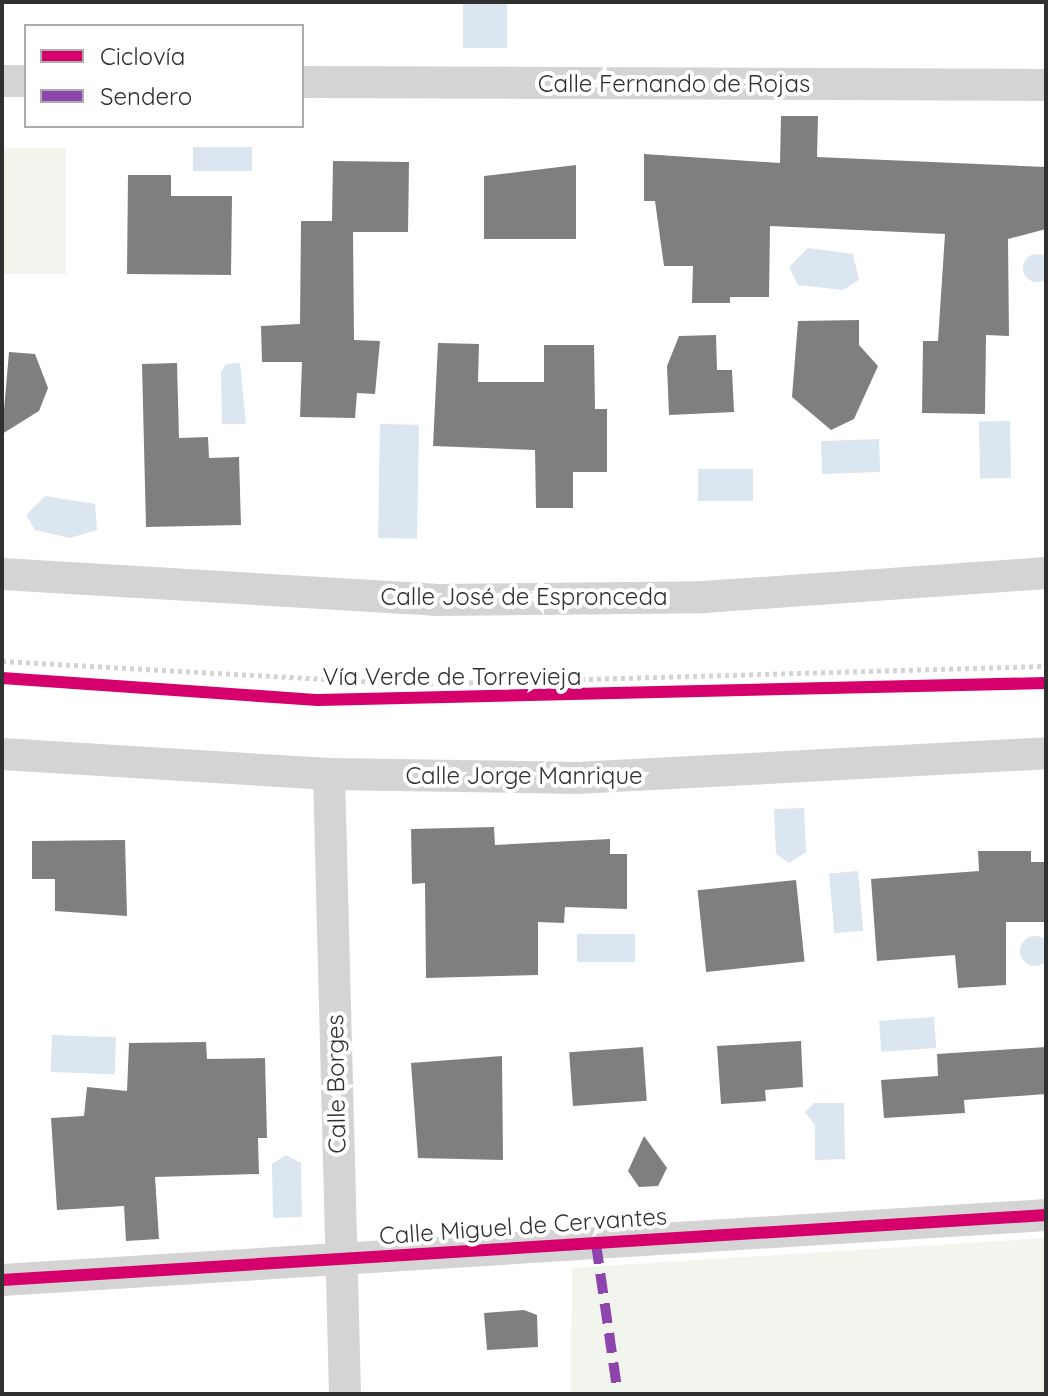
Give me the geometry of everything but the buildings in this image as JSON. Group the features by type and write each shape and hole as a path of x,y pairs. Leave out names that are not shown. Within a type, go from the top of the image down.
{"street":[{"path":"2,81 24,81"},
{"name":"Calle Fernando de Rojas","path":"304,82 1046,85"},
{"name":"Calle José de Espronceda","path":"2,574 435,600 704,597 1046,573"},
{"name":"Calle Jorge Manrique","path":"2,754 329,774 664,776 1046,753"},
{"name":"Calle Borges","path":"329,774 345,1394"},
{"name":"Calle Miguel de Cervantes","path":"2,1280 1046,1215"}],"path":[{"path":"2,661 293,683 443,684 1046,666"}],"shaded area":[{"path":"463,2 507,2 507,48 463,48"},
{"path":"193,147 252,147 252,171 193,171"},
{"path":"2,148 66,148 66,274 2,274"},
{"path":"808,248 853,254 859,280 843,290 798,285 789,267"},
{"path":"1037,254 1047,258 1047,278 1037,282 1027,278 1023,268 1027,258"},
{"path":"240,363 246,424 222,424 221,372 226,364"},
{"path":"1010,421 1011,478 980,479 979,422"},
{"path":"380,424 419,425 417,539 378,538"},
{"path":"879,439 880,472 822,474 821,441"},
{"path":"698,469 753,469 753,501 698,501"},
{"path":"45,496 95,504 97,530 70,538 35,530 26,515"},
{"path":"804,808 806,852 789,863 776,854 774,809"},
{"path":"858,871 863,931 834,933 829,874"},
{"path":"577,934 635,934 635,962 577,962"},
{"path":"1035,936 1046,940 1049,957 1046,962 1035,966 1024,962 1020,951 1024,940"},
{"path":"934,1017 936,1048 881,1052 879,1021"},
{"path":"52,1035 116,1037 115,1074 51,1072"},
{"path":"814,1103 844,1103 845,1159 815,1160 815,1125 805,1112"},
{"path":"286,1155 301,1163 302,1217 273,1218 272,1164"},
{"path":"1046,1238 1046,1394 571,1394 572,1268"}],"marked path":[{"path":"596,1244 618,1394"}],"cycle path":[{"name":"Vía Verde de Torrevieja","path":"2,678 318,700 1046,683"},
{"path":"2,1280 1046,1215"}]}
